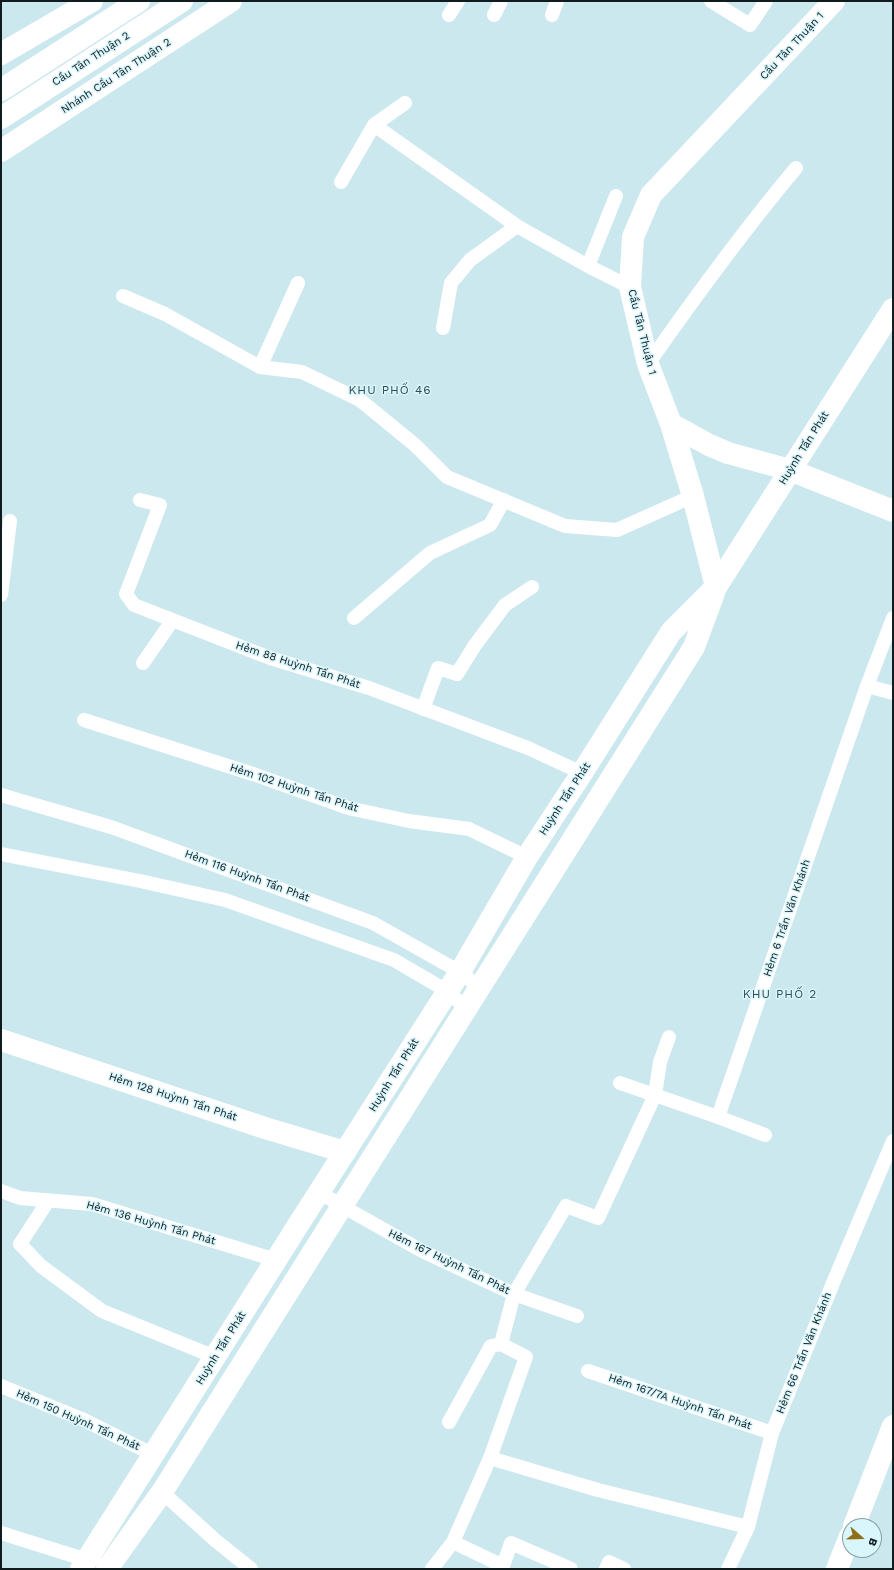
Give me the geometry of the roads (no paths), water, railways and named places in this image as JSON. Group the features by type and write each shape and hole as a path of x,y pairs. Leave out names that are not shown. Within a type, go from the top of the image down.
{"main road":[{"path":"1,54 92,1"},
{"name":"Cầu Tân Thuận 2","path":"1,90 139,1"},
{"name":"Nhánh Cầu Tân Thuận 2","path":"1,151 231,1"},
{"name":"Cầu Tân Thuận 1","path":"716,587 693,496 671,424 648,364 630,287 634,237 651,195 834,1"},
{"name":"Cầu Tân Thuận 2","path":"1,118 173,6"},
{"name":"Huỳnh Tấn Phát","path":"107,1569 162,1492 694,647 716,587 893,308"},
{"path":"671,424 709,445 728,453 790,470 893,511"},
{"name":"Huỳnh Tấn Phát","path":"84,1565 319,1192 460,972 526,857 582,773 671,632 716,587"},
{"name":"Hẻm 128 Huỳnh Tấn Phát","path":"1,1040 265,1128 345,1152"},
{"path":"300,1222 325,1232"},
{"path":"857,1518 893,1426"},
{"path":"837,1569 842,1556"},
{"path":"84,1565 107,1569"}],"lane":[{"path":"449,15 458,1"},
{"path":"494,15 501,1"},
{"path":"552,15 557,1"},
{"path":"712,1 750,24 766,1"},
{"path":"341,182 374,125 405,103"},
{"path":"374,125 517,226 588,266 630,287"},
{"path":"648,364 709,278 796,168"},
{"path":"588,266 616,196"},
{"path":"442,328 451,283 470,260 517,226"},
{"path":"260,367 298,283"},
{"path":"123,296 165,314 260,367 302,372 360,400 415,445 447,477 565,526 618,530 693,496"},
{"name":"Hẻm 88 Huỳnh Tấn Phát","path":"140,500 160,506 126,594 134,605 270,658 369,688 528,748 582,773"},
{"path":"354,618 430,553 490,525 504,500"},
{"path":"1,594 10,522"},
{"path":"423,709 438,668 457,674 475,645 505,604 532,587"},
{"name":"Hẻm 6 Trần Văn Khánh","path":"718,1117 867,686 893,618"},
{"path":"144,664 172,621"},
{"path":"867,686 893,693"},
{"name":"Hẻm 102 Huỳnh Tấn Phát","path":"84,720 256,775 348,808 409,821 469,829 526,857"},
{"name":"Hẻm 116 Huỳnh Tấn Phát","path":"1,795 111,827 373,923 460,972 480,988"},
{"path":"1,854 126,878 225,900 394,960 447,991 467,1009"},
{"path":"501,1344 514,1294 566,1206 598,1218 655,1095 660,1062 669,1037"},
{"path":"620,1083 765,1135"},
{"name":"Hẻm 66 Trần Văn Khánh","path":"728,1569 748,1527 772,1433 893,1141"},
{"name":"Hẻm 136 Huỳnh Tấn Phát","path":"1,1191 20,1198 92,1204 276,1260"},
{"name":"Hẻm 167 Huỳnh Tấn Phát","path":"319,1192 422,1251 514,1294 577,1316"},
{"path":"48,1200 20,1244 41,1266 102,1311 215,1357"},
{"path":"432,1569 454,1542 490,1458 526,1357 501,1344 491,1346 449,1422"},
{"name":"Hẻm 167/7A Huỳnh Tấn Phát","path":"588,1371 772,1433"},
{"name":"Hẻm 150 Huỳnh Tấn Phát","path":"1,1386 84,1420 154,1455"},
{"path":"490,1458 598,1490 748,1527"},
{"path":"162,1492 215,1540 251,1569"},
{"path":"1,1533 84,1565"},
{"path":"454,1542 505,1567 511,1543 572,1569"},
{"path":"606,1569 609,1562 624,1569"}],"district":[{"name":"KHU PHỐ 46","path":"390,390"},
{"name":"KHU PHỐ 2","path":"780,994"}]}
